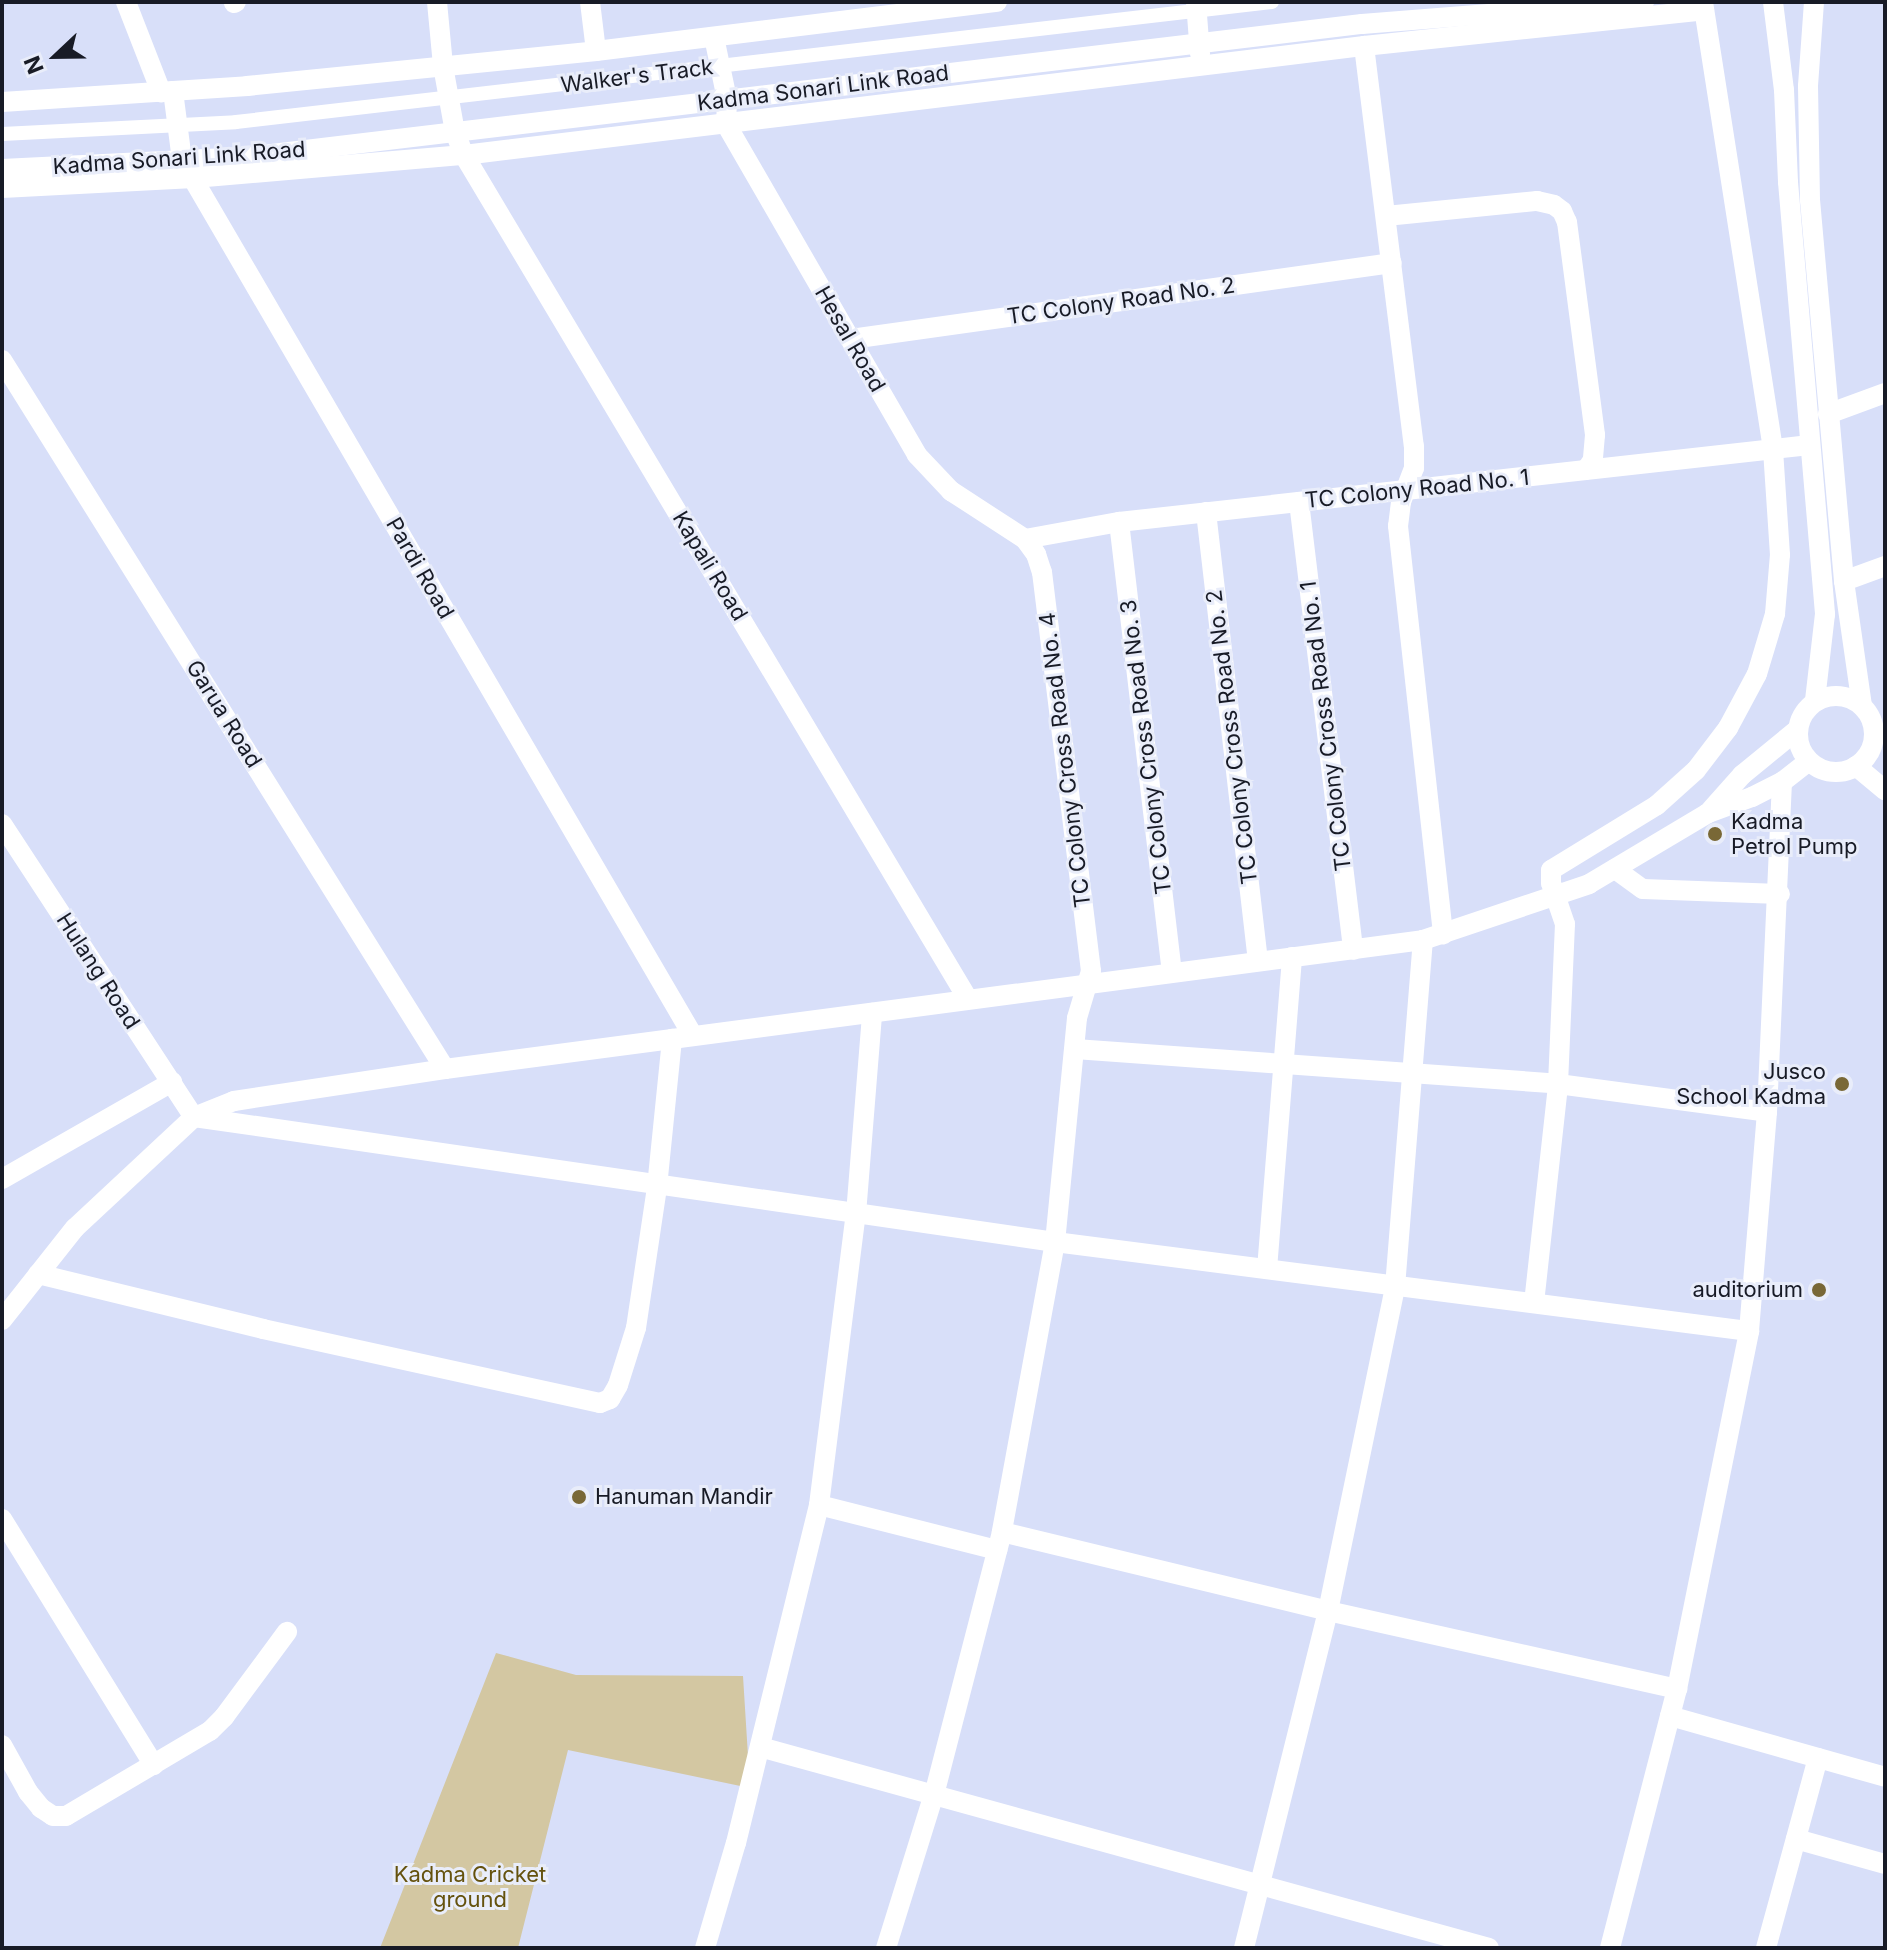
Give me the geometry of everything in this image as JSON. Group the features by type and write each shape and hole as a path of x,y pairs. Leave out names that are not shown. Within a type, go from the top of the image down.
{"street":[{"name":"Pardi Road","path":"126,2 167,91 182,160 693,1036"},
{"name":"Kapali Road","path":"437,2 443,66 455,132 464,155 968,999"},
{"path":"590,2 596,51"},
{"path":"2,102 167,91 596,51 997,2"},
{"name":"Walker's Track","path":"2,134 175,125 449,97 1196,6 1272,2"},
{"name":"Kadma Sonari Link Road","path":"2,169 246,157 1362,24 1644,2"},
{"path":"1773,2 1784,90 1825,614 1815,701"},
{"path":"1814,2 1808,86 1810,200 1828,414 1844,581 1862,706 1880,736 1856,766 1840,772 1823,770 1809,761 1799,747 1797,730 1803,714 1815,701 1831,696 1848,697 1862,706"},
{"path":"1196,6 1203,66"},
{"path":"2,188 194,178 464,155 1703,6 1773,449 1780,555 1775,614 1757,674 1728,728 1696,770 1657,805 1612,836 1555,864 1550,876 1565,924 1558,1084 1534,1303"},
{"path":"714,37 727,99 726,124"},
{"path":"1244,1948 1262,1886 1328,1611 1395,1287 1414,1073 1433,937 1398,526 1404,492 1414,468 1414,446 1364,46"},
{"name":"Hesal Road","path":"726,124 917,455 934,476 1025,539"},
{"path":"1386,216 1537,201 1554,205 1562,211 1567,222 1595,435 1593,460 1586,470"},
{"name":"TC Colony Road No. 2","path":"851,339 1392,263"},
{"name":"Garua Road","path":"2,360 445,1069"},
{"path":"1828,414 1885,393"},
{"name":"TC Colony Road No. 1","path":"1025,539 1119,522 1810,445"},
{"name":"TC Colony Cross Road No. 1","path":"1299,502 1353,950"},
{"name":"TC Colony Cross Road No. 2","path":"1206,512 1258,961"},
{"name":"TC Colony Cross Road No. 3","path":"1119,522 1172,971"},
{"name":"TC Colony Cross Road No. 4","path":"886,1948 934,1794 1000,1541 1055,1242 1081,1003 1091,971 1042,572 1025,539"},
{"path":"1844,581 1885,566"},
{"path":"1708,813 1742,775 1797,730"},
{"path":"2,1320 75,1228 194,1117 248,1098 1433,937 1557,897 1615,869 1708,813 1782,782 1809,761"},
{"path":"1856,766 1885,790"},
{"path":"1610,1948 1677,1689 1749,1331 1767,1112 1780,894 1782,782"},
{"name":"Hulang Road","path":"2,824 194,1117"},
{"path":"1615,869 1643,889 1780,894"},
{"path":"1267,1269 1292,957"},
{"path":"705,1948 760,1747 819,1505 856,1214 872,1013"},
{"path":"38,1274 263,1329 600,1403 610,1399 618,1385 636,1328 657,1187 672,1039"},
{"path":"1075,1049 1558,1084 1767,1112"},
{"path":"2,1179 172,1082"},
{"path":"194,1117 657,1187 1055,1242 1749,1331"},
{"path":"819,1505 1328,1611 1677,1689"},
{"path":"2,1519 154,1765"},
{"path":"2,1745 28,1792 53,1816 66,1816 210,1731 224,1717 287,1632"},
{"path":"1670,1716 1885,1777"},
{"path":"760,1747 1489,1948"},
{"path":"1766,1948 1818,1758"},
{"path":"1796,1839 1885,1864"}],"green space":[{"name":"Kadma Cricket ground","path":"496,1653 576,1675 743,1676 750,1788 568,1750 518,1948 380,1948"}],"place":[{"name":"Kadma Petrol Pump","path":"1715,834"},
{"name":"Jusco School Kadma","path":"1842,1084"},
{"name":"auditorium","path":"1819,1290"},
{"name":"Hanuman Mandir","path":"579,1497"}]}
